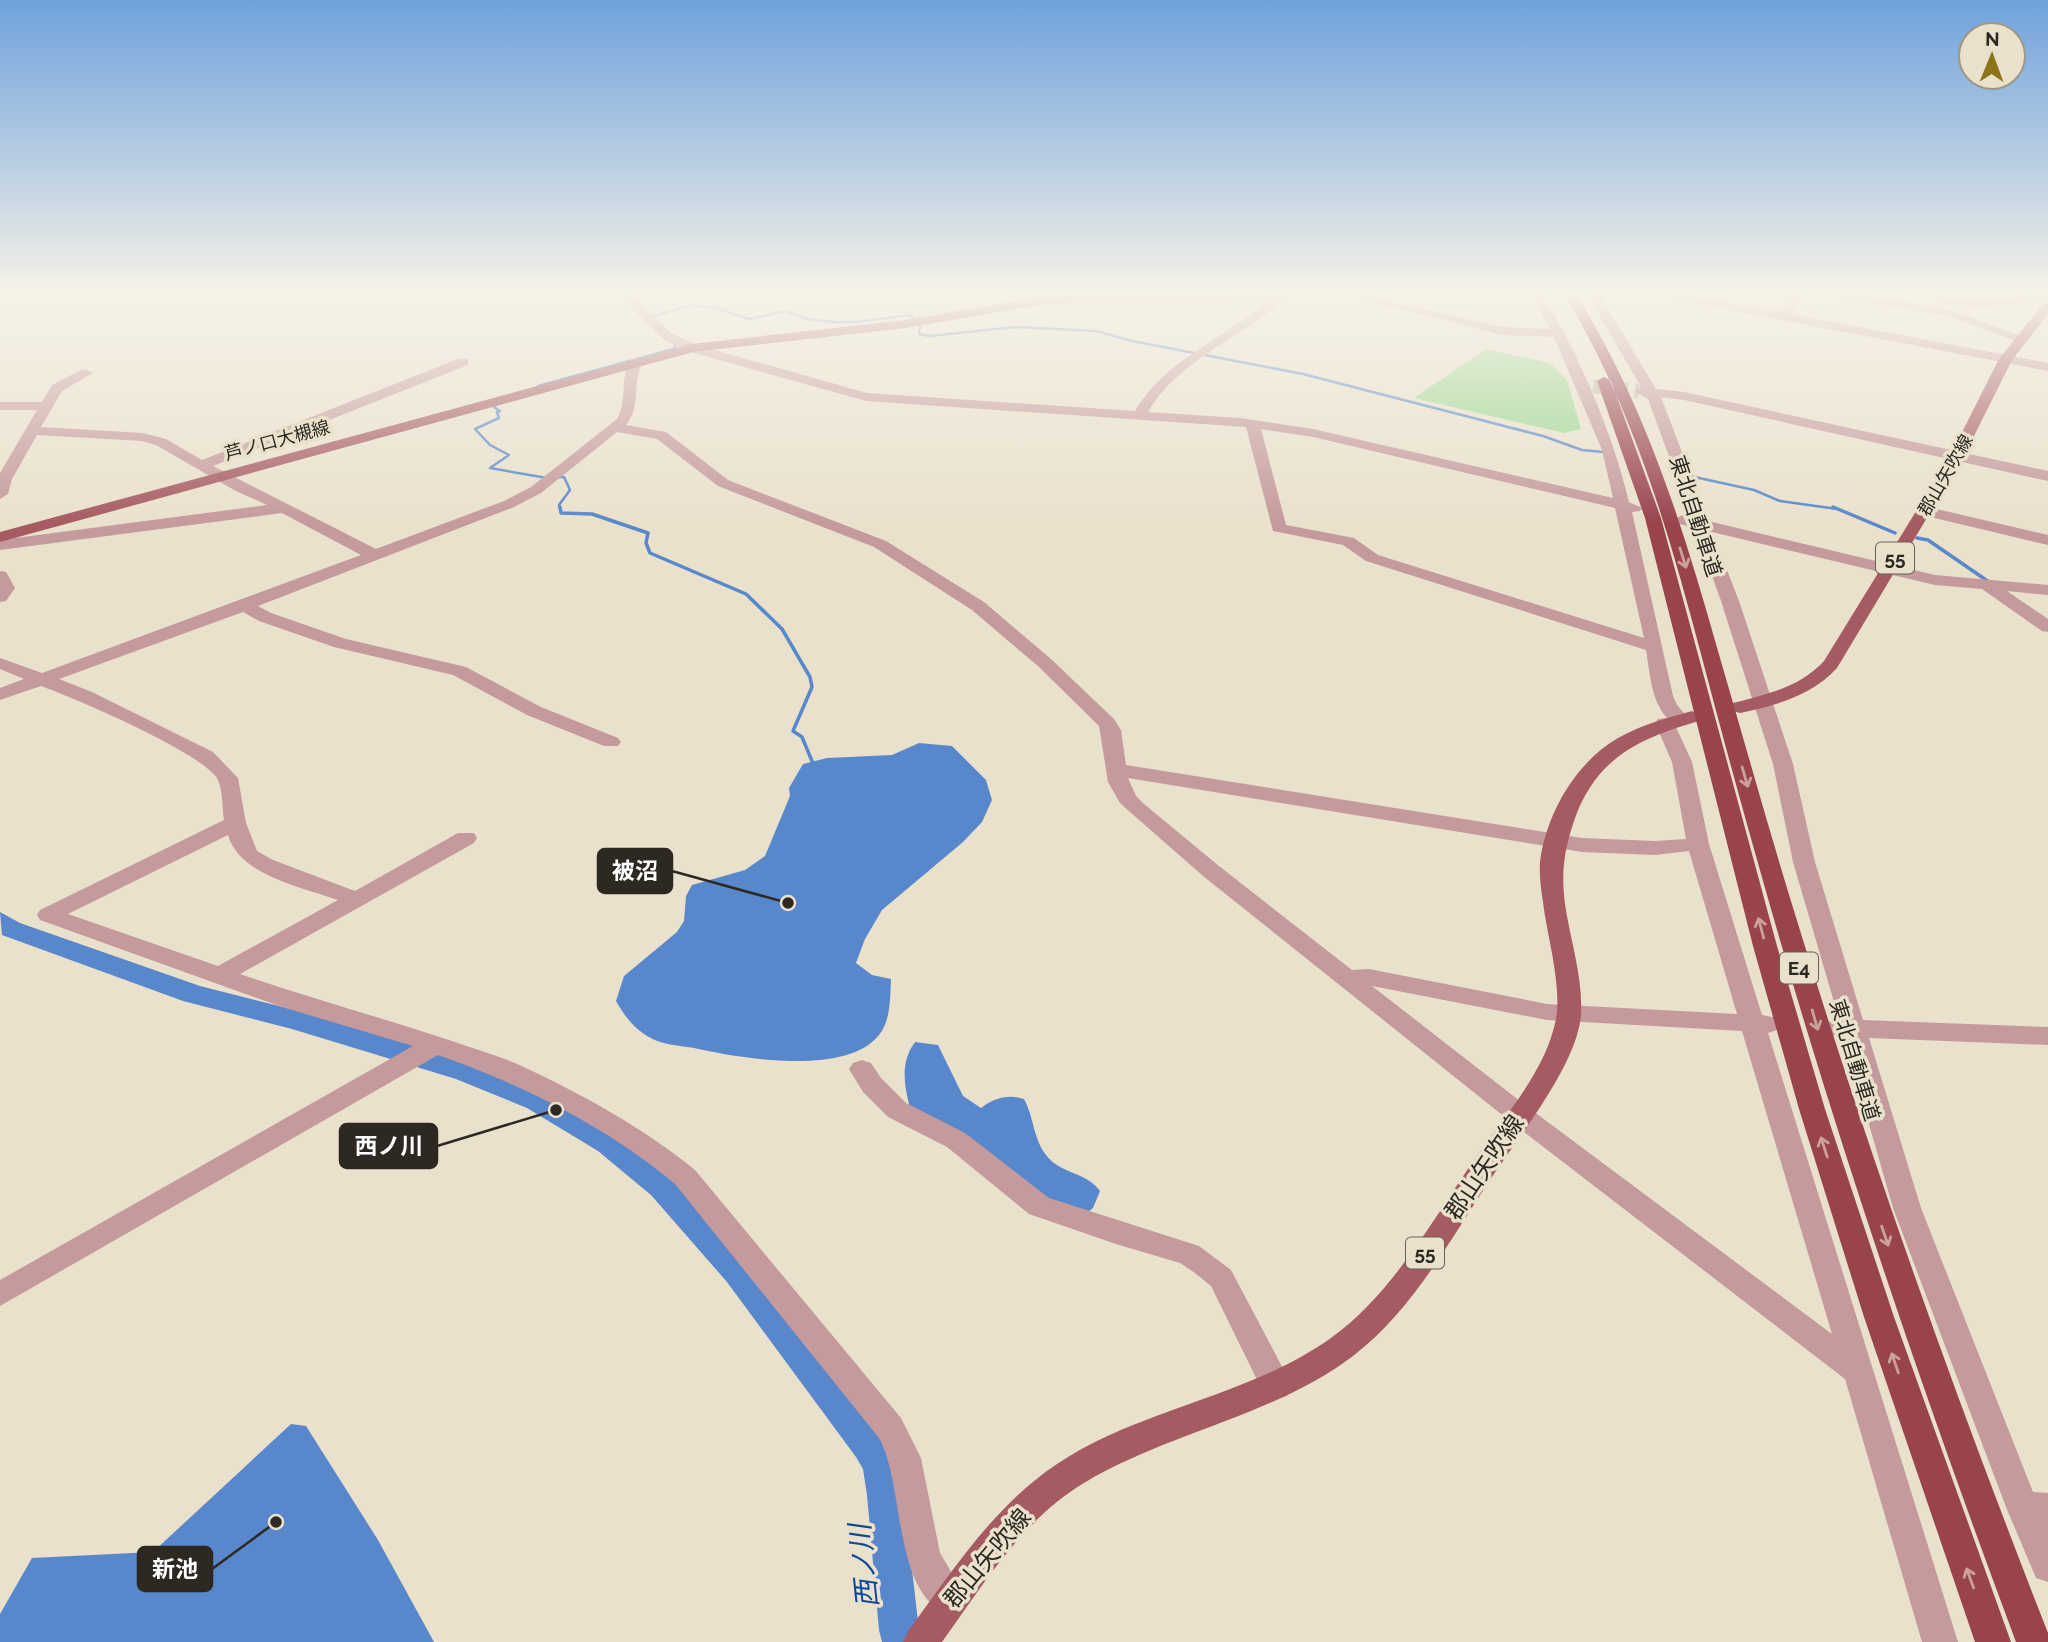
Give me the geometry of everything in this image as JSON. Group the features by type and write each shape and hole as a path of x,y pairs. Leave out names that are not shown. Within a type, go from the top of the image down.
{"highway":[{"name":"東北自動車道","path":"1599,371 1612,398 1650,508 1765,946 1812,1109 1879,1317 1993,1642"},
{"name":"東北自動車道","path":"1615,371 1658,478 1843,1111 1914,1320 2035,1642"}],"main road":[{"name":"芦ノ口大槻線","path":"0,537 604,371"},
{"name":"郡山矢吹線","path":"1751,705 1799,690 1826,671 1957,456 1983,410 2001,371"},
{"name":"郡山矢吹線","path":"921,1642 1021,1512 1069,1474 1117,1448 1301,1375 1345,1345 1394,1298 1520,1115 1562,1048 1569,1014 1551,867 1568,806 1595,763 1633,736 1679,720"}],"street":[{"path":"202,465 441,371"},
{"path":"0,694 450,528 536,490 616,428 629,410 631,371"},
{"path":"772,371 866,397 1252,424 1313,433 1628,507"},
{"path":"1139,416 1149,397 1176,371"},
{"path":"1578,371 1628,507 1664,696 1668,707 1679,720 1682,762 1698,844 1759,1024 1858,1371 1940,1642"},
{"path":"1634,371 1703,524 1751,705 1783,764 1804,862 1846,1028 1907,1208 2035,1507 2048,1566"},
{"path":"0,494 4,479 57,388 86,373"},
{"path":"1645,391 1684,396 2048,476"},
{"path":"0,407 47,406"},
{"path":"1252,424 1279,528 1349,541 1372,558 1654,647"},
{"path":"616,428 660,435 723,483 880,544 978,606 1045,663 1107,723 1111,730 1118,782 1126,799 1211,871 1520,1115 1858,1371"},
{"path":"33,431 153,439 169,445 219,476 349,539 374,555"},
{"path":"0,545 284,508"},
{"path":"1924,511 2048,540"},
{"path":"1682,520 1935,580 2048,590"},
{"path":"0,576 7,588 0,597"},
{"path":"1988,586 2048,627"},
{"path":"244,605 265,617 340,643 459,671 534,710 611,742"},
{"path":"0,663 113,709 206,756 228,778 235,823 245,849 256,860 358,901"},
{"path":"1117,770 1610,848 1698,844"},
{"path":"235,823 48,915 291,1001 379,1025 505,1069 597,1116 661,1157 685,1177 890,1428 906,1461 922,1556 940,1589 951,1600"},
{"path":"221,975 358,901 466,838"},
{"path":"1346,978 1369,977 1547,1012 1759,1024"},
{"path":"1846,1028 2048,1036"},
{"path":"0,1294 434,1046"},
{"path":"862,1069 872,1085 897,1110 956,1140 1039,1206 1116,1233 1189,1254 1205,1265 1224,1285 1276,1386"}],"green space":[{"path":"1454,371 1558,371 1567,380 1581,429 1564,433 1414,398"}],"water":[{"path":"919,743 952,746 986,780 992,800 982,822 963,842 882,910 865,939 856,963 872,975 891,979 888,1016 879,1035 863,1048 842,1056 791,1061 737,1056 666,1044 650,1038 633,1025 616,1001 624,976 677,932 684,921 686,896 692,885 745,870 765,856 790,796 789,788 803,764 827,758 892,755"},
{"path":"915,1042 938,1045 963,1096 981,1108 1001,1098 1024,1099 1038,1142 1046,1155 1059,1166 1088,1180 1100,1191 1093,1208 1083,1216 1056,1210 910,1108 905,1066"},
{"path":"291,1424 306,1426 378,1540 434,1642 0,1642 0,1614 32,1558 153,1552"}],"waterway":[{"path":"538,386 594,371"},
{"path":"1286,371 1543,436 1582,450 1603,452"},
{"path":"493,402 494,407 500,411 497,412 499,418 475,429 490,445 509,455 490,468 547,478"},
{"path":"1690,476 1754,490 1780,501 1837,509"},
{"path":"555,477 564,477 570,490 559,505 560,509"},
{"path":"560,507 561,513 592,514 648,533 646,543 650,553 746,594 782,629 810,677 812,687 793,731 802,737 814,766"},
{"path":"1833,507 1895,533"},
{"path":"1917,538 1928,540 1989,582"},
{"name":"西ノ川","path":"0,921 11,929 193,994 295,1020 466,1071 538,1100 609,1143 662,1186 739,1272 869,1445 881,1466 899,1630 903,1642"}],"tunnel":[{"path":"1593,386 1639,391"}],"place":[{"name":"被沼","path":"788,903"},
{"name":"西ノ川","path":"556,1110"},
{"name":"新池","path":"276,1522"}]}
